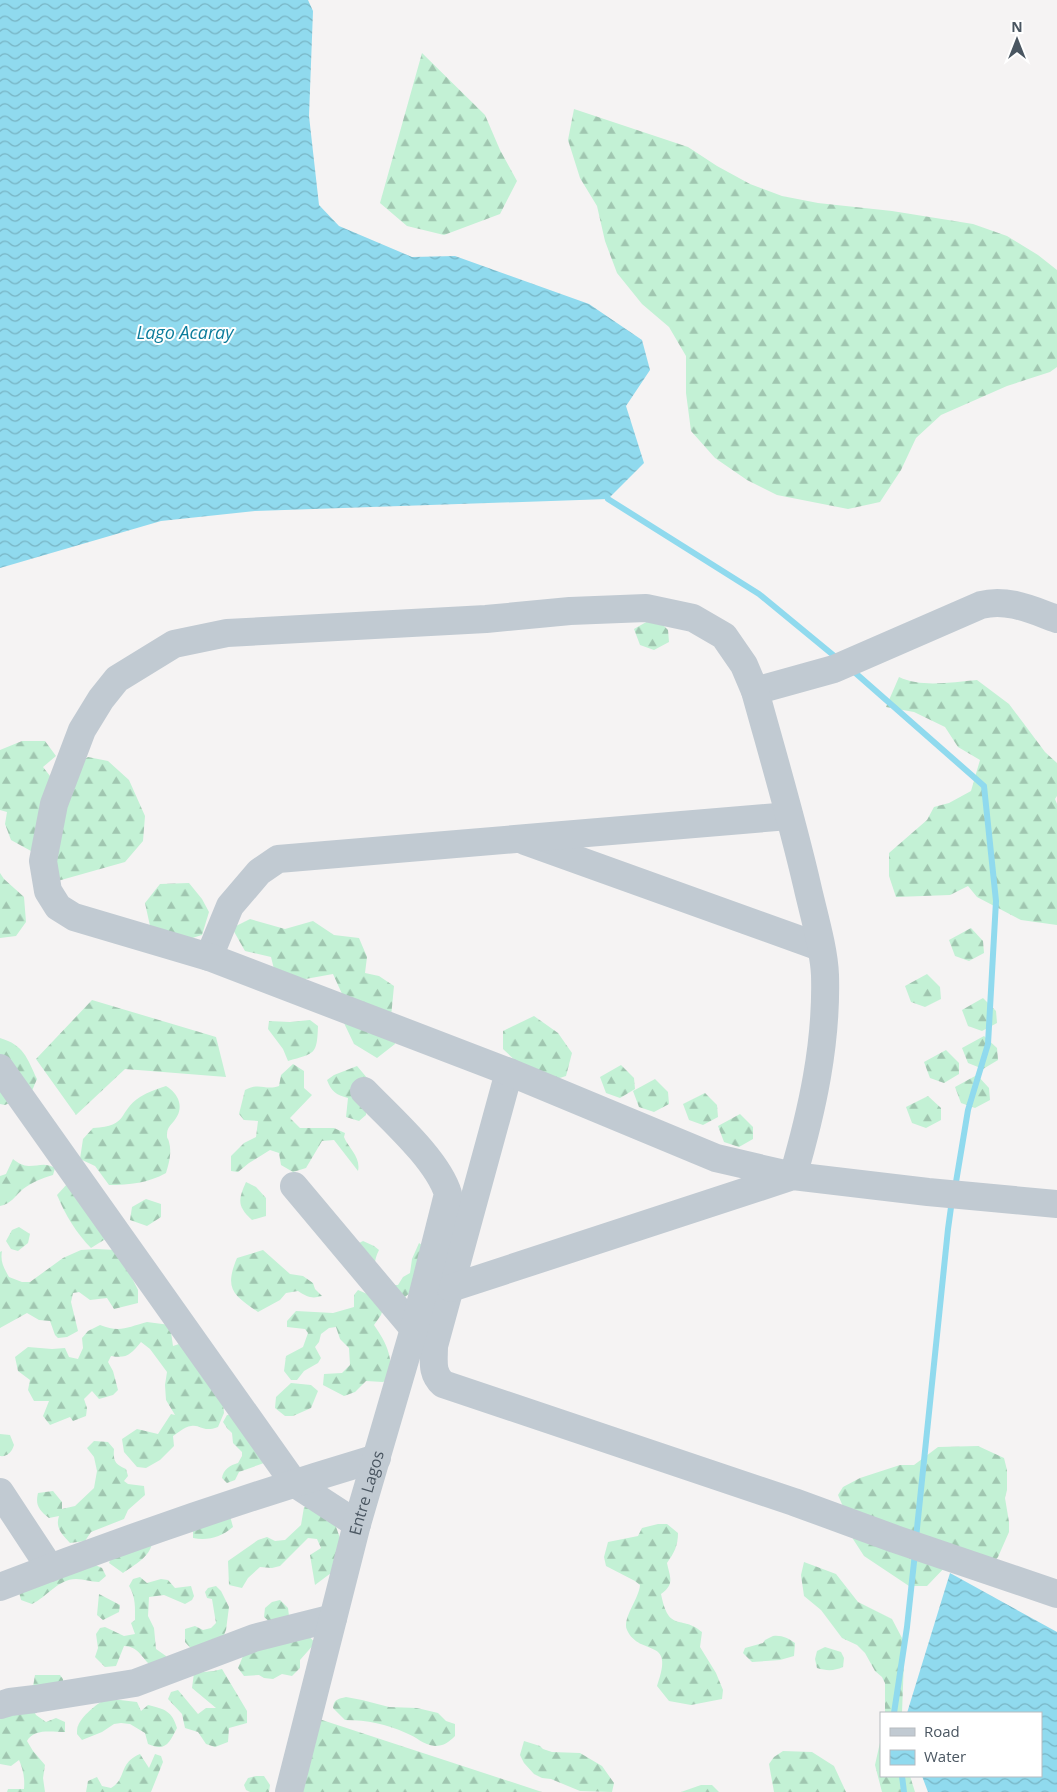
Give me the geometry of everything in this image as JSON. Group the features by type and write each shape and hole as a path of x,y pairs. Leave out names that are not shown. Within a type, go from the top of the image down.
{"street":[{"path":"755,691 845,665 981,604 993,602 1017,604 1057,619"},
{"path":"793,1176 816,1089 822,1038 825,974 816,922 755,691 744,665 724,636 693,618 646,608 570,611 486,619 227,633 174,644 117,679 101,699 82,730 54,804 43,861 48,891 58,907 74,917 209,957 509,1072 716,1158 793,1176 928,1192 1057,1204"},
{"path":"209,957 230,906 259,872 278,859 789,816"},
{"path":"518,838 820,947"},
{"path":"0,1068 294,1483 357,1524"},
{"path":"509,1072 434,1346 433,1369 436,1378 443,1384 794,1502 1057,1594"},
{"name":"Entre Lagos","path":"289,1792 357,1524 414,1329 448,1194 445,1182 427,1157 364,1092"},
{"path":"451,1288 793,1176"},
{"path":"294,1186 414,1329"},
{"path":"0,1587 294,1483 377,1458"},
{"path":"0,1492 50,1568"},
{"path":"0,1705 135,1682 254,1638 333,1618"}],"green space":[{"path":"422,53 485,115 500,150 517,181 500,214 444,235 407,226 380,203"},
{"path":"574,109 688,147 750,184 782,196 818,203 892,211 973,224 1007,236 1038,255 1057,270 1057,367 1050,372 1007,386 941,415 916,438 901,470 880,502 848,509 777,495 747,480 715,458 691,431 686,393 686,356 669,327 642,304 617,273 605,241 597,206 580,178 568,140"},
{"path":"655,617 668,630 669,642 654,650 640,645 634,629"},
{"path":"899,677 927,683 977,680 1009,704 1045,752 1057,763 1057,796 1055,799 1057,804 1057,925 1021,920 977,897 968,886 950,895 896,897 889,876 889,853 927,820 934,807 949,803 971,791 980,760 958,747 945,727 914,712 886,707"},
{"path":"22,741 45,741 56,756 43,767 50,776 74,766 88,757 108,761 129,780 145,816 143,841 125,862 54,882 31,851 11,840 5,824 7,812 0,810 0,750"},
{"path":"0,873 24,897 26,922 16,936 0,938"},
{"path":"189,883 202,899 209,912 202,935 189,939 150,926 145,903 160,884"},
{"path":"250,919 285,929 313,921 334,935 359,938 367,957 365,973 379,976 394,986 391,1017 395,1044 377,1058 354,1044 344,1023 343,996 333,974 300,980 274,969 271,957 245,951 232,928"},
{"path":"971,928 983,941 984,953 969,961 955,956 949,940"},
{"path":"927,974 940,987 941,999 925,1007 911,1002 905,986"},
{"path":"983,998 996,1011 997,1023 982,1031 968,1026 962,1010"},
{"path":"92,1000 216,1037 226,1077 125,1069 76,1115 36,1059"},
{"path":"534,1016 558,1033 572,1053 566,1076 550,1081 521,1066 503,1049 503,1031"},
{"path":"310,1020 318,1026 315,1048 309,1054 288,1061 283,1049 268,1029 269,1021 290,1022"},
{"path":"984,1036 997,1048 998,1060 983,1069 968,1063 962,1048"},
{"path":"0,1038 14,1044 24,1053 37,1079 31,1093 5,1105 0,1104"},
{"path":"946,1050 959,1063 959,1074 944,1083 930,1078 924,1062"},
{"path":"293,1064 304,1071 304,1088 312,1095 290,1118 300,1128 334,1128 345,1133 344,1137 358,1161 358,1171 334,1140 322,1141 306,1168 293,1172 281,1165 279,1153 270,1150 238,1172 231,1171 231,1156 244,1143 256,1137 258,1121 244,1120 239,1114 245,1090 255,1087 270,1088 279,1086 281,1075"},
{"path":"621,1065 634,1078 635,1089 620,1098 606,1093 600,1077"},
{"path":"357,1066 368,1079 366,1115 359,1121 346,1117 348,1098 334,1092 327,1080 334,1075"},
{"path":"977,1075 989,1088 990,1100 975,1108 961,1103 955,1087"},
{"path":"655,1079 668,1092 669,1104 654,1112 639,1107 633,1091"},
{"path":"166,1086 177,1097 180,1106 177,1116 168,1131 167,1137 170,1154 166,1173 139,1183 109,1185 95,1166 80,1159 83,1139 93,1128 105,1127 118,1121 140,1097"},
{"path":"705,1093 717,1105 718,1117 703,1125 689,1120 683,1104"},
{"path":"928,1096 941,1108 941,1120 926,1128 912,1123 906,1107"},
{"path":"740,1114 753,1127 753,1139 739,1147 724,1142 718,1126"},
{"path":"13,1159 29,1166 45,1165 55,1168 53,1175 30,1184 10,1202 0,1206 0,1176 6,1174"},
{"path":"246,1182 256,1187 266,1198 266,1216 252,1220 241,1207 240,1198"},
{"path":"68,1183 107,1238 91,1248 71,1223 57,1195"},
{"path":"146,1199 161,1204 161,1217 147,1226 130,1220 132,1207"},
{"path":"19,1227 30,1234 28,1243 18,1251 11,1249 6,1241 12,1230"},
{"path":"363,1241 379,1250 375,1264 376,1273 386,1284 391,1285 398,1285 403,1277 410,1273 412,1259 419,1243 426,1248 419,1284 400,1304 394,1297 367,1279 370,1255 363,1250 359,1243"},
{"path":"81,1250 116,1250 138,1290 138,1303 114,1309 107,1298 90,1300 79,1292 73,1293 71,1302 78,1331 67,1337 58,1338 50,1321 39,1320 27,1313 0,1328 0,1252 2,1251 2,1262 9,1277 22,1282 30,1282 63,1258"},
{"path":"263,1250 290,1274 303,1276 313,1283 315,1289 322,1296 310,1297 298,1291 286,1293 280,1300 258,1312 242,1301 233,1290 231,1284 231,1277 237,1258"},
{"path":"358,1290 372,1296 384,1306 381,1315 374,1325 388,1350 391,1363 391,1378 383,1382 366,1381 355,1392 344,1396 323,1385 324,1374 342,1373 350,1365 349,1348 340,1339 336,1327 329,1328 321,1334 319,1342 315,1347 321,1358 318,1363 304,1371 297,1380 291,1380 284,1371 286,1356 303,1347 308,1333 305,1329 287,1327 287,1321 296,1311 333,1313 354,1307 354,1295"},
{"path":"147,1322 170,1325 173,1346 185,1342 223,1401 224,1413 218,1427 205,1429 191,1426 173,1436 174,1446 160,1460 146,1468 137,1467 124,1452 122,1439 137,1429 158,1434 171,1414 175,1415 166,1400 165,1385 167,1372 150,1349 141,1342 128,1355 121,1357 111,1356 108,1362 113,1371 118,1390 113,1395 99,1399 92,1391 84,1399 87,1408 86,1416 73,1421 70,1417 50,1425 43,1416 49,1401 34,1401 28,1390 30,1380 18,1371 15,1357 28,1347 65,1348 69,1357 78,1359 83,1348 82,1338 88,1331 100,1325 119,1329"},
{"path":"291,1383 311,1385 318,1391 311,1408 293,1416 285,1416 275,1408 276,1397"},
{"path":"227,1415 236,1415 264,1463 239,1472 235,1480 227,1483 222,1478 225,1470 238,1463 242,1452 233,1443 232,1433 223,1422"},
{"path":"0,1434 10,1435 14,1445 12,1450 5,1456 0,1456"},
{"path":"94,1441 108,1442 114,1449 116,1462 126,1469 128,1476 124,1481 128,1484 144,1486 145,1495 128,1510 124,1519 91,1532 85,1541 70,1543 59,1527 59,1516 49,1518 40,1510 37,1501 38,1493 53,1491 62,1502 62,1509 75,1506 94,1488 97,1471 94,1457 87,1448"},
{"path":"978,1446 1004,1458 1007,1470 1005,1498 1009,1532 998,1557 991,1565 948,1564 927,1586 909,1586 864,1556 853,1539 848,1518 838,1495 843,1487 860,1478 900,1465 914,1465 938,1447"},
{"path":"316,1504 335,1524 341,1541 331,1573 315,1585 310,1555 321,1548 317,1539 308,1538 280,1566 272,1568 260,1567 248,1578 242,1588 229,1585 228,1561 258,1540 267,1537 275,1541 285,1540 301,1525 304,1507"},
{"path":"230,1516 233,1527 224,1533 209,1538 193,1538 193,1527"},
{"path":"667,1524 678,1533 675,1549 667,1563 670,1584 661,1594 664,1606 672,1619 695,1627 702,1632 700,1647 716,1673 723,1690 722,1699 691,1705 669,1701 657,1686 662,1670 662,1660 659,1653 633,1638 627,1630 627,1620 640,1585 606,1566 604,1557 608,1542 638,1536 642,1528"},
{"path":"152,1543 145,1557 123,1573 109,1563 112,1555"},
{"path":"804,1562 836,1574 858,1602 892,1619 902,1638 904,1659 902,1712 885,1712 885,1683 882,1677 875,1671 865,1653 857,1645 842,1638 821,1610 804,1596 801,1575"},
{"path":"93,1564 102,1568 106,1576 99,1582 79,1579 70,1580 58,1585 32,1604 21,1600 19,1592"},
{"path":"140,1577 147,1583 161,1579 168,1580 175,1588 191,1586 194,1596 192,1600 185,1604 164,1595 149,1597 148,1616 154,1628 156,1649 166,1656 168,1662 151,1666 136,1650 124,1646 116,1666 105,1667 95,1657 98,1648 96,1634 100,1628 105,1627 124,1636 135,1634 131,1623 135,1620 135,1603 129,1586 133,1579"},
{"path":"216,1586 221,1591 229,1607 226,1630 223,1637 196,1654 185,1642 185,1629 195,1626 203,1630 211,1628 216,1623 212,1599 207,1598 205,1592 208,1588"},
{"path":"99,1594 120,1605 119,1612 103,1620 97,1615"},
{"path":"280,1600 288,1608 289,1616 270,1622 264,1617 265,1608 272,1602"},
{"path":"309,1636 315,1643 300,1660 300,1668 292,1676 282,1674 273,1679 264,1678 259,1675 244,1676 238,1668 246,1649"},
{"path":"773,1636 785,1637 795,1643 794,1656 780,1660 752,1662 743,1653 745,1648 763,1643"},
{"path":"825,1647 841,1652 844,1658 843,1667 830,1670 817,1668 815,1659 817,1651"},
{"path":"222,1669 247,1711 247,1723 229,1728 228,1742 215,1747 206,1744 198,1732 185,1728 182,1714 168,1699 171,1692 178,1690 198,1714 206,1708 216,1708 192,1688 194,1673"},
{"path":"35,1675 60,1675 63,1679 63,1687 33,1687"},
{"path":"346,1697 389,1707 417,1708 438,1713 446,1721 455,1724 455,1736 446,1743 435,1746 384,1725 345,1720 333,1708 337,1700"},
{"path":"105,1700 137,1702 141,1711 148,1705 163,1710 170,1714 177,1728 169,1742 159,1747 148,1744 145,1733 130,1724 121,1723 114,1724 102,1732 82,1740 77,1734 80,1722 90,1711"},
{"path":"30,1703 36,1715 46,1722 56,1718 65,1722 65,1732 39,1732 27,1741 45,1765 43,1778 45,1792 7,1792 8,1789 24,1789 24,1777 19,1760 11,1766 0,1764 0,1712"},
{"path":"319,1719 542,1792 302,1792"},
{"path":"524,1741 552,1752 580,1753 602,1766 614,1783 612,1792 580,1791 534,1774 524,1763 520,1755"},
{"path":"880,1742 880,1777 910,1777 915,1792 882,1792 875,1765"},
{"path":"783,1751 812,1752 834,1766 846,1792 774,1792 769,1764 774,1757"},
{"path":"140,1754 149,1768 155,1754 161,1756 163,1762 151,1792 86,1792 88,1781 97,1777 102,1786 111,1788 119,1780 128,1762"},
{"path":"264,1776 270,1785 269,1792 250,1792 246,1790 244,1785 248,1778"},
{"path":"701,1785 712,1785 719,1792 681,1792"}],"water":[{"name":"Lago Acaray","path":"0,0 308,0 313,11 309,116 319,205 339,226 412,257 455,256 589,304 642,340 650,370 626,406 644,463 608,499 255,511 161,521 0,568"},
{"path":"950,1573 1057,1632 1057,1792 928,1792 922,1777 1042,1777 1042,1712 907,1712"}],"waterway":[{"path":"608,499 759,594 838,659"},
{"path":"852,670 984,786 996,901 988,1044 968,1110 955,1188"},
{"path":"916,1538 952,1200"},
{"path":"894,1712 907,1627 915,1553"},
{"path":"902,1777 904,1792"}]}
